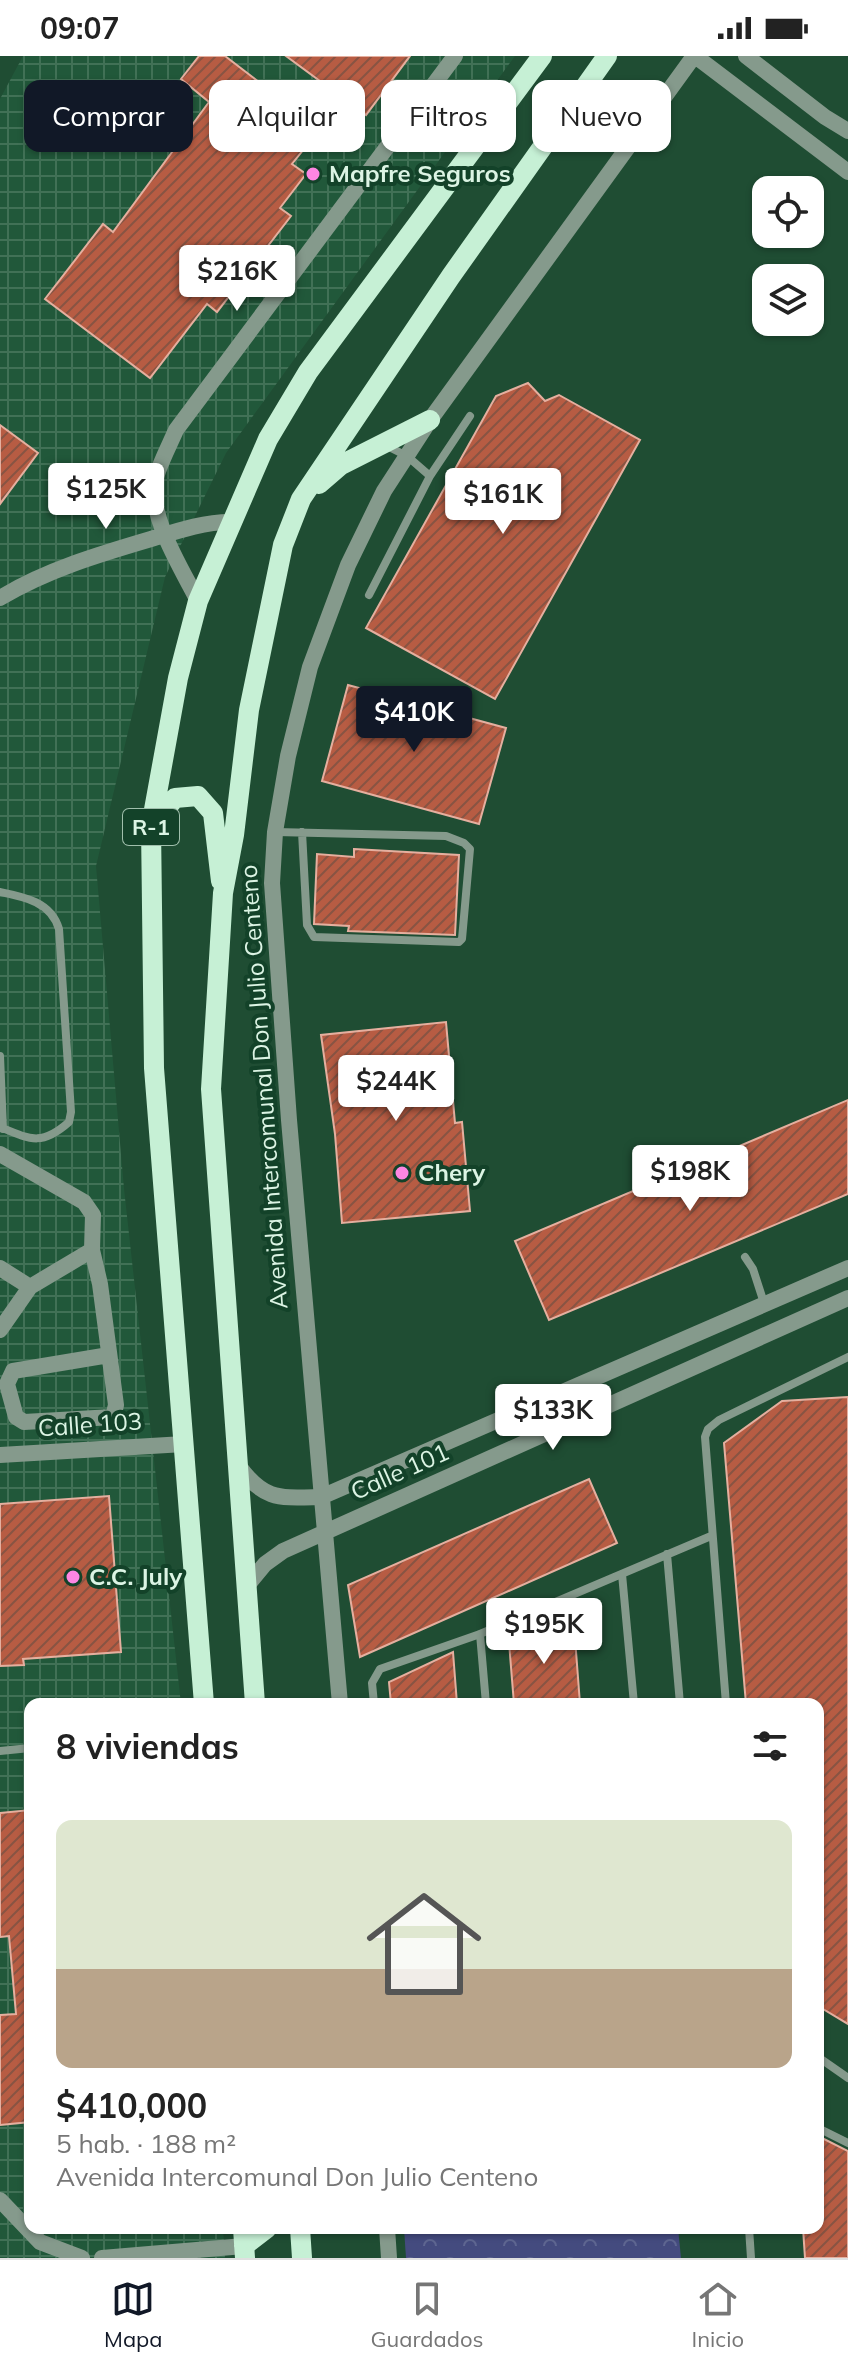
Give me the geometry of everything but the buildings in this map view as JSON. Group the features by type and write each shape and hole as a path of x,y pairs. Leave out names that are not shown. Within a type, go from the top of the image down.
{"main road":[{"name":"R-1","path":"204,1698 154,1068 151,826 178,678 198,601 268,439 308,372 542,56"},
{"name":"Avenida Intercomunal Don Julio Centeno","path":"254,1698 211,1089 223,893 234,835 249,710 283,545 301,499 451,276 607,56"},
{"path":"301,499 341,465 430,420"},
{"path":"151,826 175,798 198,796 209,805 213,813 223,893"},
{"path":"300,2234 302,2258"}],"street":[{"path":"198,601 165,535 156,507 155,480 176,430 455,56"},
{"path":"694,56 848,172"},
{"name":"Avenida Intercomunal Don Julio Centeno","path":"339,1698 272,883 275,832 288,756 310,667 348,565 384,491 430,420 694,56"},
{"path":"746,56 848,131"},
{"path":"825,117 848,142"},
{"path":"0,598 51,573 165,535 212,522 230,522"},
{"path":"0,1154 84,1202 93,1215 92,1250 100,1284 116,1405 113,1417 24,1422 16,1417 7,1384 13,1371 109,1355"},
{"path":"0,1330 30,1287 92,1250"},
{"path":"0,1268 30,1287"},
{"name":"Calle 101","path":"238,1465 252,1485 266,1494 295,1498 321,1497 848,1268"},
{"name":"Calle 101","path":"245,1588 265,1564 283,1551 848,1298"},
{"name":"Calle 103","path":"0,1455 184,1444"},
{"path":"0,2200 24,2225"},
{"path":"32,2234 56,2254 82,2258"},
{"path":"387,2234 389,2258"},
{"path":"102,2258 202,2254 244,2244"}],"lane":[{"path":"369,595 430,476 470,416"},
{"path":"383,444 407,456 430,476"},
{"path":"275,832 302,832 446,836 464,843 470,849 462,939 459,942 314,937 307,925 302,832"},
{"path":"0,892 32,898 56,917 71,1112 69,1122 40,1140 28,1139 2,1128 0,1056"},
{"path":"745,1257 753,1269 764,1303"},
{"path":"725,1698 704,1446 708,1429 719,1420 848,1357"},
{"path":"373,1698 372,1683 380,1669 480,1634 711,1536"},
{"path":"667,1554 679,1698"},
{"path":"622,1574 633,1698"},
{"path":"480,1634 485,1698"},
{"path":"0,1751 24,1749"},
{"path":"824,2061 848,2078"},
{"path":"824,2131 848,2143"},
{"path":"749,2234 751,2258"}],"shaded area":[{"path":"23,56 515,56 498,80 381,80 381,152 445,152 226,453 165,577 96,866 124,1189 180,1698 24,1698 24,2234 223,2234 225,2258 0,2258 0,99"}],"green space":[{"path":"404,2234 679,2234 681,2258 406,2258"}],"place":[{"name":"Mapfre Seguros","path":"313,174"},
{"name":"Chery","path":"402,1173"},
{"name":"C.C. July","path":"73,1577"}]}
